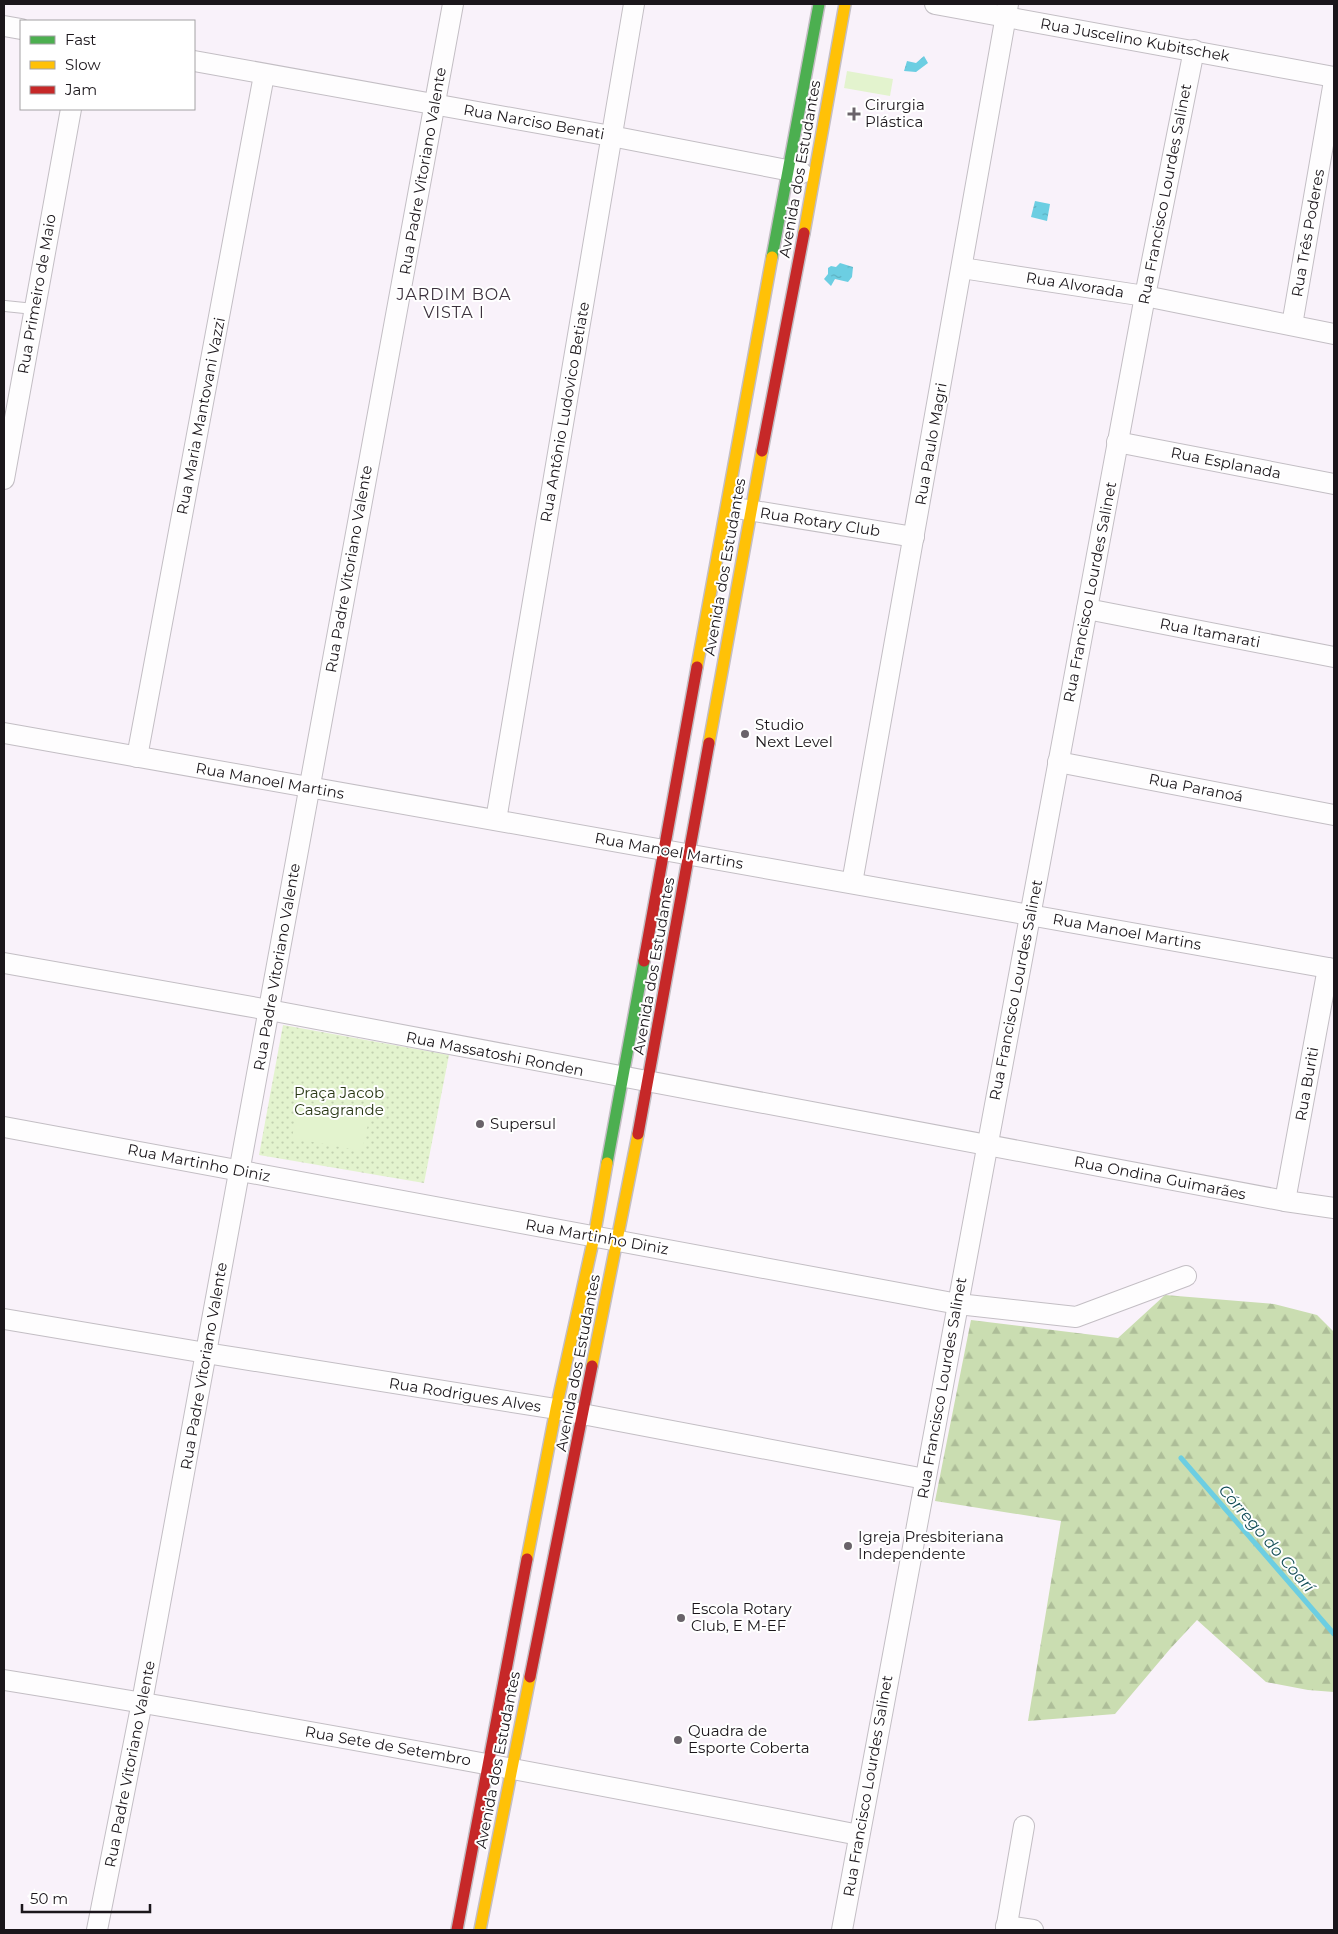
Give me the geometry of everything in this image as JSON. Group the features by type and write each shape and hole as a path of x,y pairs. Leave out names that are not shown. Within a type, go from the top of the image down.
{"street":[{"name":"Rua Padre Vitoriano Valente","path":"97,1930 142,1702 453,4"},
{"name":"Rua Antônio Ludovico Betiate","path":"496,820 634,4"},
{"name":"Avenida dos Estudantes","path":"480,1930 512,1768 522,1651 543,1545 583,1415 648,1082 688,854 726,506 820,4"},
{"name":"Avenida dos Estudantes","path":"457,1930 488,1764 522,1651 543,1545 556,1410 594,1237 664,850 750,510 815,176 845,4"},
{"name":"Rua Juscelino Kubitschek","path":"936,4 1007,10 1194,50 1334,76"},
{"name":"Rua Paulo Magri","path":"852,884 1007,10"},
{"path":"4,26 20,29"},
{"name":"Rua Francisco Lourdes Salinet","path":"842,1930 1086,609 1194,50"},
{"name":"Rua Narciso Benati","path":"195,61 611,136 815,176"},
{"name":"Rua Maria Mantovani Vazzi","path":"137,757 264,75"},
{"name":"Rua Três Poderes","path":"1292,325 1334,82"},
{"name":"Rua Primeiro de Maio","path":"4,479 71,110"},
{"name":"Rua Alvorada","path":"962,268 1145,296 1334,334"},
{"name":"Rua Esplanada","path":"1118,442 1334,484"},
{"name":"Rua Rotary Club","path":"726,506 914,537"},
{"name":"Rua Itamarati","path":"1086,609 1334,658"},
{"name":"Rua Manoel Martins","path":"4,733 1331,968"},
{"name":"Rua Paranoá","path":"1058,762 1334,815"},
{"name":"Rua Massatoshi Ronden","path":"4,962 987,1145"},
{"name":"Rua Buriti","path":"1286,1201 1331,968"},
{"name":"Rua Martinho Diniz","path":"4,1127 958,1304 1076,1317 1186,1276"},
{"name":"Rua Ondina Guimarães","path":"987,1145 1286,1201 1334,1208"},
{"name":"Rua Rodrigues Alves","path":"4,1319 206,1354 556,1410 925,1480"},
{"name":"Rua Sete de Setembro","path":"4,1680 142,1702 512,1768 860,1834"},
{"path":"1024,1826 1006,1928 1033,1930"},
{"path":"463,1897 486,1902"}],"lane":[{"path":"4,306 34,309"}],"green space":[{"path":"847,71 893,79 890,96 844,88"},
{"name":"Praça Jacob Casagrande","path":"283,1025 449,1055 424,1183 259,1155"},
{"path":"299,1101 370,1115 362,1151 292,1138"},
{"path":"1165,1295 1274,1304 1317,1315 1334,1332 1334,1692 1308,1690 1266,1682 1197,1620 1115,1714 1028,1721 1061,1521 935,1501 971,1320 1118,1338"}],"water":[{"path":"924,56 928,63 916,72 904,71 907,61 916,63"},
{"path":"1035,201 1050,204 1047,221 1031,217"},
{"path":"840,263 853,267 852,277 848,282 835,279 831,286 824,279 828,274 828,268 831,266 836,267"}],"waterway":[{"name":"Córrego do Coarí","path":"1181,1458 1334,1634"}],"traffic: fast":[{"path":"772,257 819,4"},
{"path":"607,1163 644,961"}],"traffic: slow":[{"path":"804,233 845,4"},
{"path":"697,667 772,257"},
{"path":"709,743 762,451"},
{"path":"592,1366 638,1134"},
{"path":"527,1559 556,1409 594,1237 607,1163"},
{"path":"480,1930 530,1677"}],"traffic: jam":[{"path":"762,451 804,233"},
{"path":"644,961 697,667"},
{"path":"638,1134 709,743"},
{"path":"530,1677 592,1366"},
{"path":"457,1930 527,1559"}],"place":[{"name":"Cirurgia Plástica","path":"854,114"},
{"name":"Studio Next Level","path":"745,734"},
{"name":"Supersul","path":"480,1124"},
{"name":"Igreja Presbiteriana Independente","path":"848,1546"},
{"name":"Escola Rotary Club, E M-EF","path":"681,1618"},
{"name":"Quadra de Esporte Coberta","path":"678,1740"}],"district":[{"name":"JARDIM BOA VISTA I","path":"454,303"}]}
